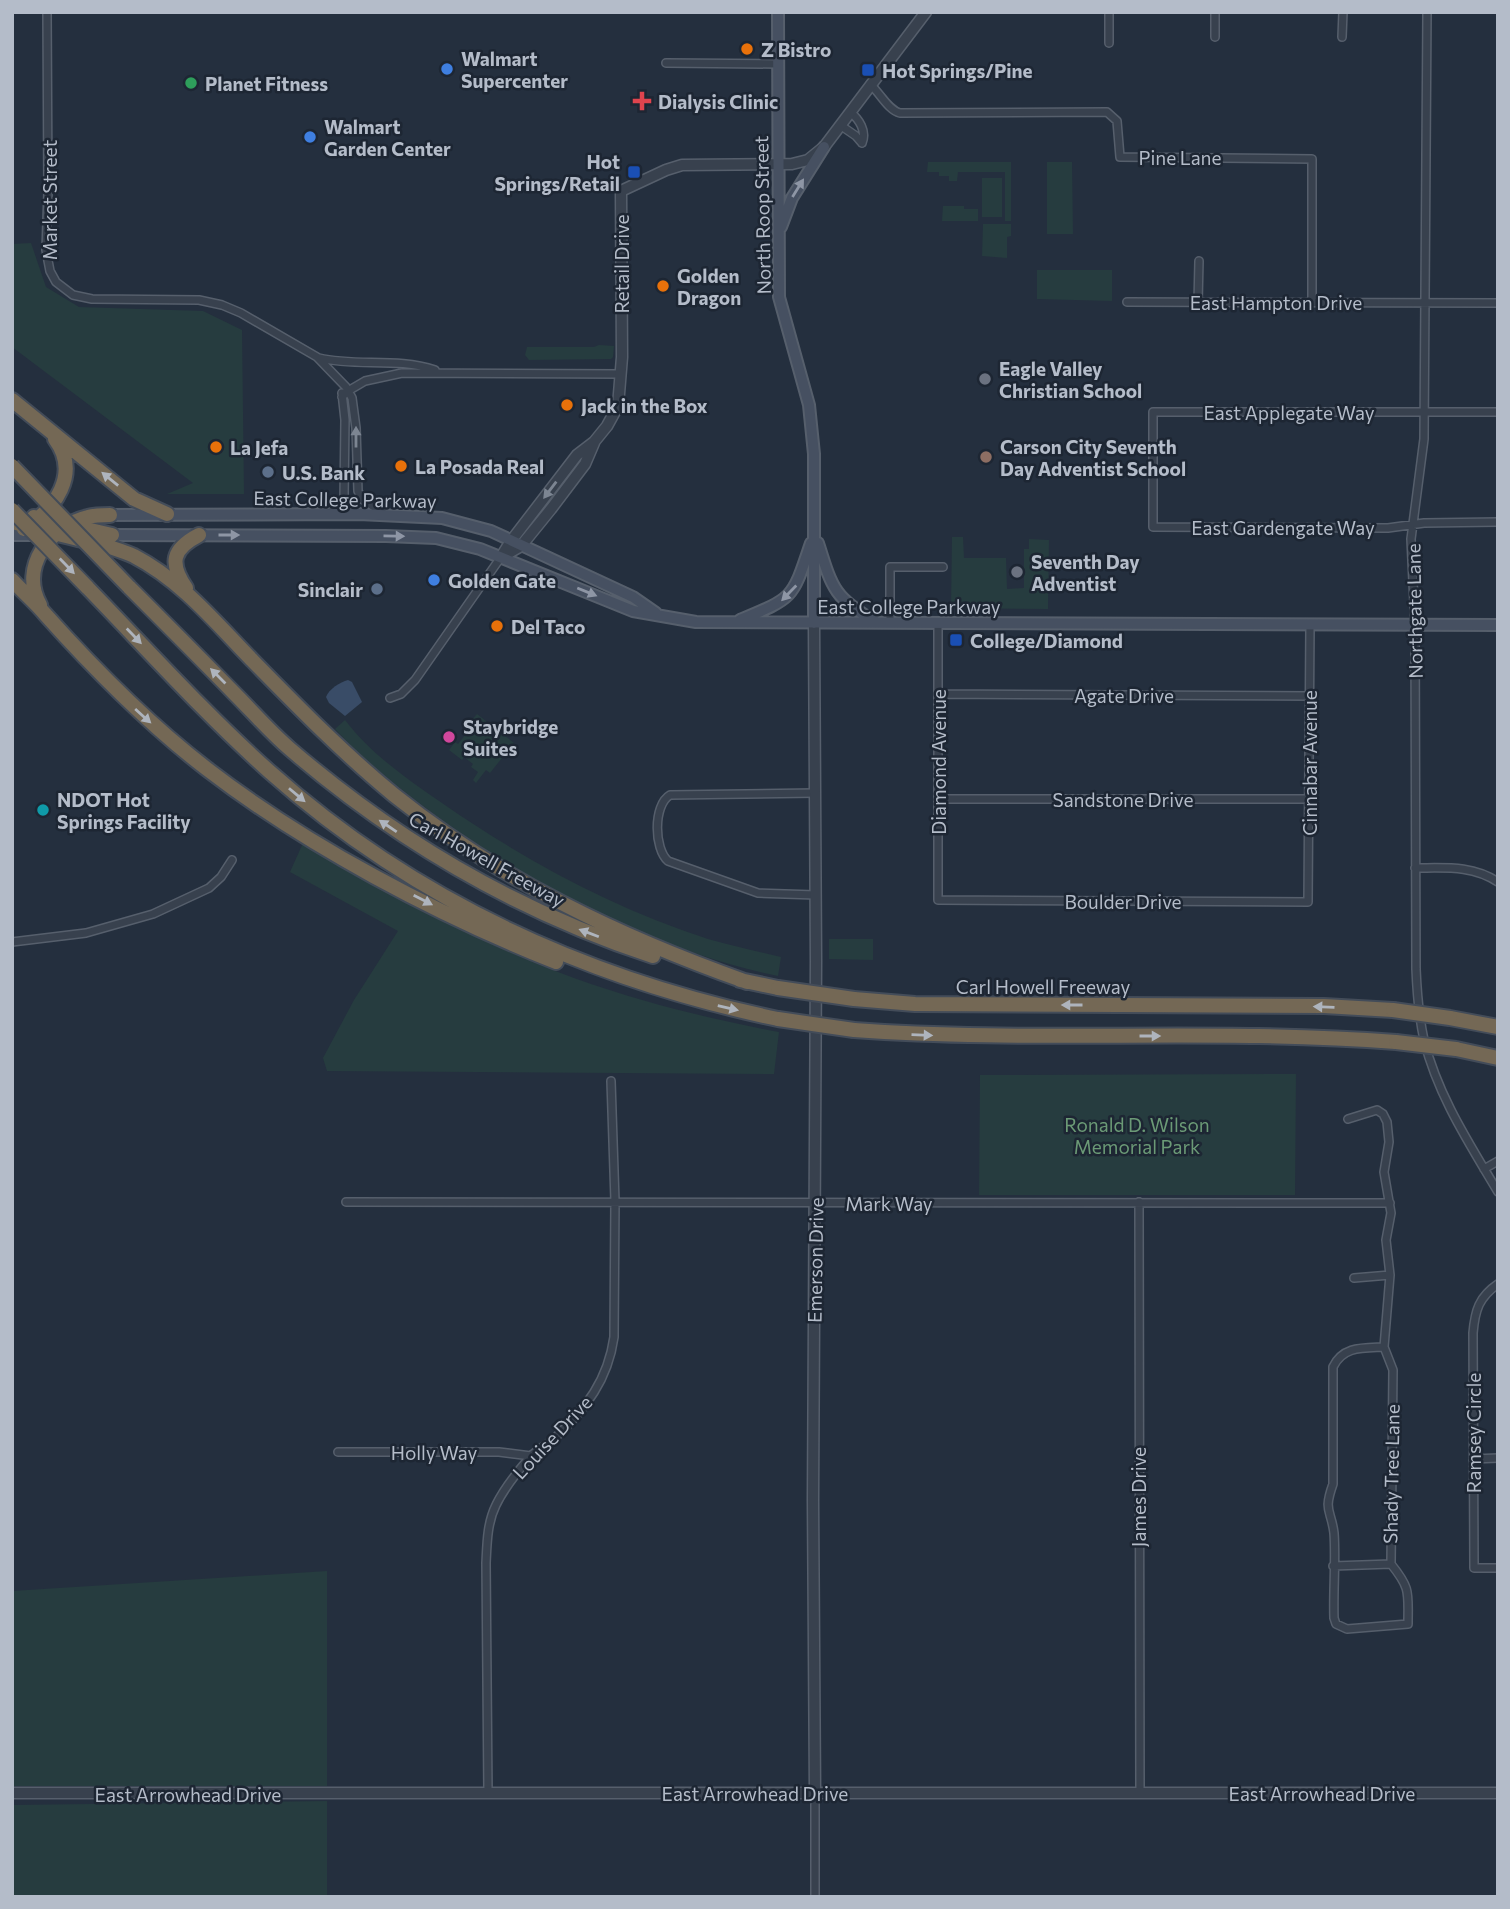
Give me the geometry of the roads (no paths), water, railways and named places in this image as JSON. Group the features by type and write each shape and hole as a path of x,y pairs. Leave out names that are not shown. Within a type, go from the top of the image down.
{"highway":[{"path":"12,400 134,499 167,514"},
{"path":"12,522 61,493 65,480 64,456 58,442 48,430"},
{"name":"Carl Howell Freeway","path":"12,466 288,747 384,824 466,874 566,924 674,962 747,982 854,999 915,1004 1300,1006 1392,1010 1498,1027"},
{"path":"45,613 35,595 33,582 34,567 46,542 89,517 110,515"},
{"path":"25,516 131,555 155,568 197,603 339,748 397,797 462,844 526,884 583,915 675,956 747,982"},
{"path":"12,533 25,516"},
{"path":"25,516 87,587 242,746 311,806 376,855 439,894 561,955 678,996"},
{"path":"64,530 112,535"},
{"path":"197,603 177,574 174,563 182,547 199,535"},
{"path":"12,580 102,677 148,721 207,769 290,826 384,880 518,946 569,967 778,1019 854,1030 968,1036 1308,1037 1396,1042 1456,1049 1498,1058"}],"main road":[{"name":"North Roop Street","path":"778,12 779,297 809,405 812,426 814,623"},
{"path":"779,233 792,198 824,147"},
{"name":"East College Parkway","path":"25,516 429,516 487,530 633,597 656,613"},
{"path":"12,533 64,530"},
{"path":"814,534 831,583 840,598 877,623"},
{"path":"732,623 773,607 789,597 796,588 814,534"},
{"name":"East College Parkway","path":"112,535 427,537 458,543 501,558 633,611 696,622 1498,625"}],"street":[{"name":"Market Street","path":"47,12 46,250 50,271 56,282 63,289 83,298 199,300 222,305 242,313 317,357 340,382 354,408 358,491 362,499 387,515"},
{"path":"778,164 808,160 824,147 926,12"},
{"path":"1109,12 1109,43"},
{"path":"1215,12 1215,37"},
{"path":"1342,37 1343,12"},
{"name":"Northgate Lane","path":"1427,12 1424,439 1411,538 1415,625 1418,1010 1425,1041 1443,1093 1498,1192"},
{"path":"666,63 778,64"},
{"name":"Pine Lane","path":"870,84 891,109 900,113 1107,112 1117,121 1119,157 1312,159 1312,302"},
{"path":"840,125 862,143 864,138 859,119 850,112"},
{"name":"Retail Drive","path":"501,558 516,543 577,455 594,442 618,406 621,374 621,191 682,165 778,164"},
{"path":"1198,303 1199,261"},
{"name":"East Hampton Drive","path":"1127,302 1498,303"},
{"path":"317,357 340,363 402,363 424,366 442,373"},
{"path":"345,394 365,381 386,374 621,374"},
{"name":"Market Street","path":"327,514 339,508 344,499 345,394"},
{"name":"East Applegate Way","path":"1153,527 1153,412 1498,412"},
{"name":"East Gardengate Way","path":"1153,527 1388,528 1424,523 1498,522"},
{"path":"390,698 401,694 415,680 501,558"},
{"path":"890,623 890,567 943,567"},
{"name":"Emerson Drive","path":"814,623 814,1897"},
{"name":"Diamond Avenue","path":"938,623 938,900"},
{"name":"Cinnabar Avenue","path":"1308,902 1310,625"},
{"name":"Agate Drive","path":"938,694 1310,696"},
{"path":"815,793 670,794 659,807 659,846 662,856 668,861 753,892 771,895 816,895"},
{"name":"Sandstone Drive","path":"938,799 1308,799"},
{"path":"12,942 86,933 165,909 215,883 232,860"},
{"path":"1415,867 1464,867 1498,882"},
{"name":"Boulder Drive","path":"938,900 1308,902"},
{"name":"Louise Drive","path":"488,1793 486,1563 489,1529 495,1507 531,1456 558,1435 598,1387 611,1357 614,1337 615,1201 611,1081"},
{"name":"Shady Tree Lane","path":"1348,1119 1377,1110 1387,1122 1389,1142 1384,1172 1390,1203 1386,1240 1390,1275 1384,1347 1392,1370 1391,1564 1400,1573 1408,1588 1408,1624 1347,1629 1336,1624 1334,1618 1334,1531 1327,1513 1327,1500 1333,1484 1333,1367 1337,1357 1345,1351 1384,1347"},
{"path":"1484,1169 1498,1161"},
{"name":"Mark Way","path":"346,1202 1390,1203"},
{"name":"James Drive","path":"1139,1202 1140,1793"},
{"path":"1354,1278 1390,1275"},
{"name":"Ramsey Circle","path":"1498,1284 1482,1297 1475,1312 1473,1459 1474,1567 1498,1567"},
{"name":"Holly Way","path":"338,1452 499,1452 531,1456"},
{"path":"1473,1459 1498,1458"},
{"path":"1334,1566 1391,1564"},
{"name":"East Arrowhead Drive","path":"12,1794 1498,1793"}],"water":[{"path":"348,680 352,682 362,702 345,716 329,703 326,697 335,686"}],"place":[{"name":"Z Bistro","path":"747,49"},
{"name":"Walmart Supercenter","path":"447,69"},
{"name":"Hot Springs/Pine","path":"868,70"},
{"name":"Planet Fitness","path":"191,83"},
{"name":"Dialysis Clinic","path":"642,101"},
{"name":"Walmart Garden Center","path":"310,137"},
{"name":"Hot Springs/Retail","path":"634,172"},
{"name":"Golden Dragon","path":"663,286"},
{"name":"Eagle Valley Christian School","path":"985,379"},
{"name":"Jack in the Box","path":"567,405"},
{"name":"La Jefa","path":"216,447"},
{"name":"Carson City Seventh Day Adventist School","path":"986,457"},
{"name":"La Posada Real","path":"401,466"},
{"name":"U.S. Bank","path":"268,472"},
{"name":"Seventh Day Adventist","path":"1017,572"},
{"name":"Golden Gate","path":"434,580"},
{"name":"Sinclair","path":"377,589"},
{"name":"Del Taco","path":"497,626"},
{"name":"College/Diamond","path":"956,640"},
{"name":"Staybridge Suites","path":"449,737"},
{"name":"NDOT Hot Springs Facility","path":"43,810"}],"park label":[{"name":"Ronald D. Wilson Memorial Park","path":"1137,1135"}]}
